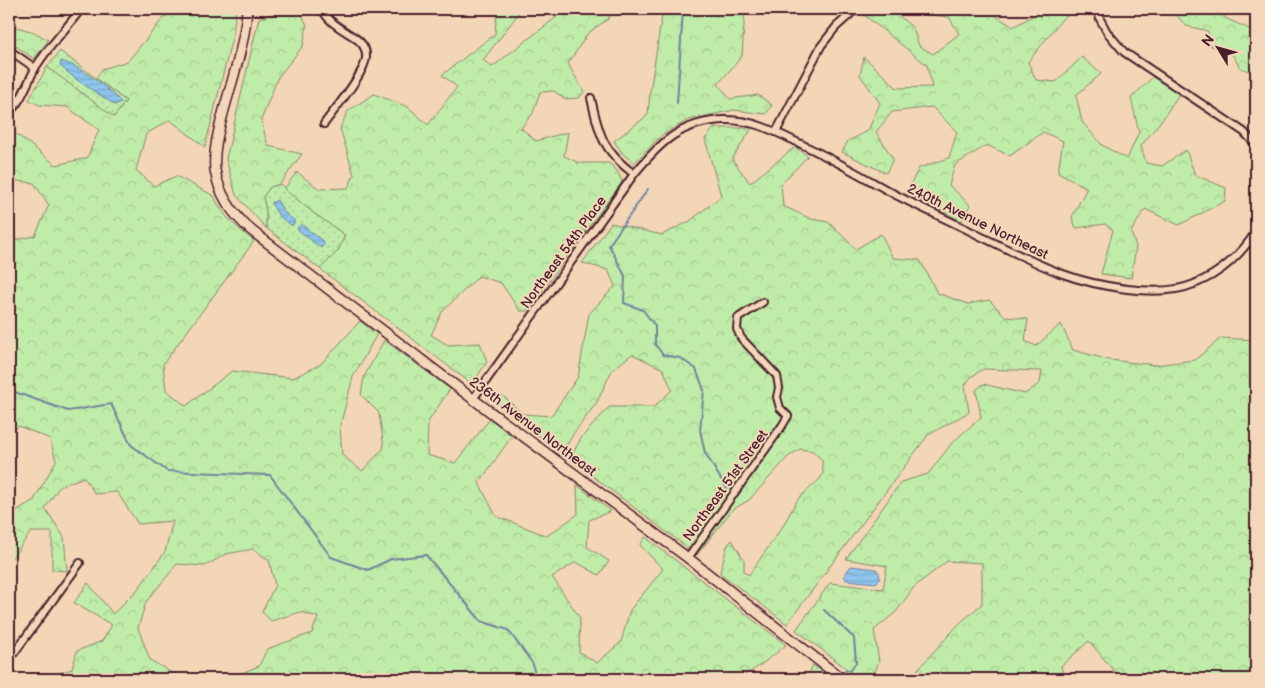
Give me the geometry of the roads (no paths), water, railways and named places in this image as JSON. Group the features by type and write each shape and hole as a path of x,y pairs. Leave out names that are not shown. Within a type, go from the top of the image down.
{"street":[{"path":"9,112 18,102 35,68 81,9"},
{"name":"236th Avenue Northeast","path":"247,9 241,49 216,146 215,170 226,202 243,223 474,399 688,558 842,679"},
{"path":"322,9 332,21 358,40 365,49 367,56 360,74 324,124"},
{"path":"776,132 821,46 836,27 856,9"},
{"path":"1097,9 1107,32 1124,52 1244,132 1256,146"},
{"path":"9,50 35,68"},
{"path":"591,98 597,125 608,152 634,174"},
{"name":"240th Avenue Northeast","path":"684,129 702,123 725,120 743,121 760,125 850,169 898,196 1031,261 1062,274 1116,288 1148,291 1175,289 1193,285 1225,266 1249,243 1256,231"},
{"name":"Northeast 54th Place","path":"474,399 634,174 664,141 684,129"},
{"name":"Northeast 51st Street","path":"688,558 788,416 780,408 776,397 779,388 777,376 746,344 737,329 738,318 763,302"},
{"path":"9,660 80,563"}],"water":[{"path":"61,61 93,78 121,102 115,105 77,80 60,66"},
{"path":"277,200 284,212 295,221 292,226 279,216 271,203"},
{"path":"301,224 325,243 321,248 297,229"},
{"path":"851,566 876,569 880,579 876,583 846,580 844,575"}],"waterway":[{"path":"677,103 683,9"},
{"path":"648,189 609,245 625,276 624,303 643,310 655,326 655,344 663,355 680,358 696,369 704,390 700,430 705,453 727,489"},
{"path":"9,390 68,411 111,404 131,445 167,471 270,475 331,557 368,570 391,559 426,555 481,621 508,630 533,664 535,679"},
{"path":"824,610 854,638 856,663 850,670 842,671"}]}
